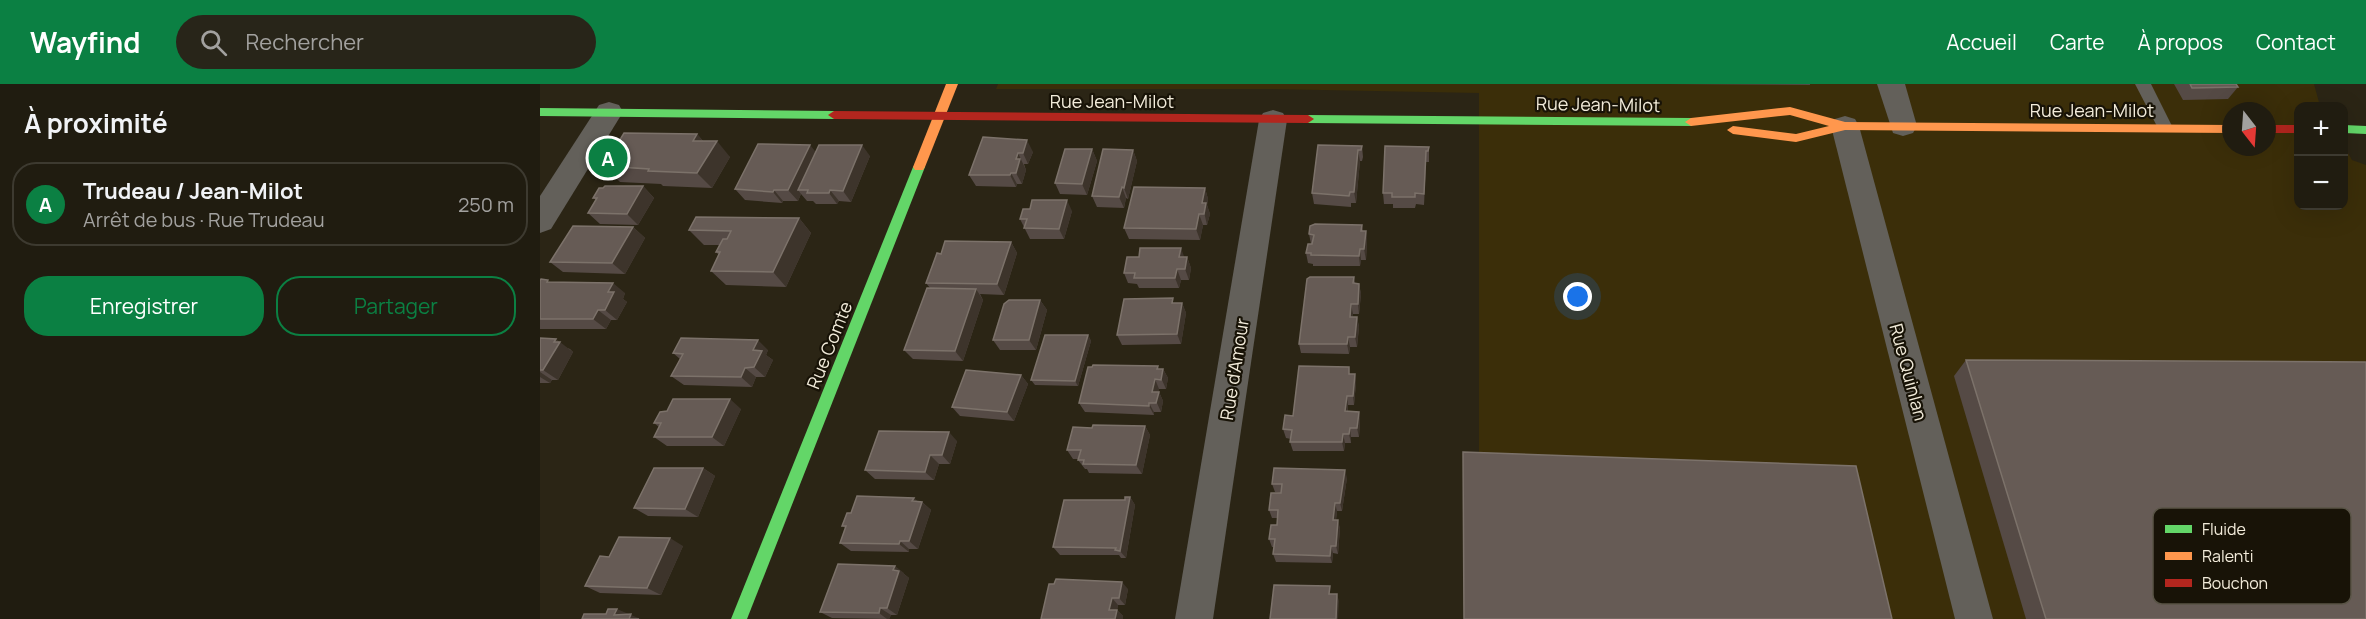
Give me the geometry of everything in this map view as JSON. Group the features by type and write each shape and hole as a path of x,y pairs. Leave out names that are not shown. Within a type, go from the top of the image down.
{"street":[{"name":"Rue Comte","path":"739,619 952,84"},
{"path":"1891,84 1903,126"},
{"name":"Rue Jean-Milot","path":"540,112 1683,123 1790,111 1845,126"},
{"path":"540,221 609,112"},
{"name":"Rue d'Amour","path":"1194,619 1273,120"},
{"name":"Rue Jean-Milot","path":"1683,123 1796,138 1845,126 2222,129"},
{"name":"Rue Quinlan","path":"1845,126 1974,619"},
{"path":"2276,129 2294,129"},
{"path":"2348,129 2366,130"}],"lane":[{"path":"2143,84 2165,128"}],"shaded area":[{"path":"998,84 2314,84 2319,102 2294,102 2294,210 2348,210 2348,153 2352,160 2366,165 2366,619 1479,619 1479,93 1266,89 996,89"}],"building":[{"path":"2190,84 2236,84 2238,87 2192,88"},
{"path":"624,133 697,134 693,141 717,141 697,173 604,166"},
{"path":"983,137 1027,140 1023,153 1018,153 1016,159 1020,159 1016,173 969,175"},
{"path":"758,144 810,145 788,190 774,190 773,192 735,189"},
{"path":"819,145 862,145 843,191 807,193 808,190 798,190"},
{"path":"1318,145 1362,146 1361,150 1358,150 1354,192 1350,192 1349,196 1312,193"},
{"path":"1385,146 1429,147 1426,151 1424,194 1415,193 1415,197 1392,197 1392,193 1383,193"},
{"path":"1065,149 1092,149 1082,184 1055,183"},
{"path":"1103,149 1133,150 1124,188 1122,187 1119,197 1092,196"},
{"path":"643,186 627,214 588,213 597,198 593,198 599,188"},
{"path":"1134,187 1205,188 1202,203 1206,203 1204,214 1199,214 1196,229 1124,228"},
{"path":"1032,200 1067,200 1059,229 1024,228 1027,219 1020,219 1023,209 1030,209"},
{"path":"696,217 799,218 773,272 711,271 720,252 716,252 723,239 727,239 731,231 689,230"},
{"path":"1315,224 1362,225 1361,231 1366,231 1364,249 1360,249 1359,256 1306,253 1308,244 1312,244 1314,235 1309,234 1310,226"},
{"path":"573,226 633,227 612,263 550,262"},
{"path":"945,241 1011,242 997,284 926,283 937,253 941,254"},
{"path":"1140,248 1181,248 1179,257 1187,257 1185,269 1177,269 1175,278 1134,278 1135,273 1124,273 1127,257 1139,257"},
{"path":"1310,277 1354,277 1353,283 1359,284 1358,304 1351,304 1350,317 1357,317 1355,337 1348,337 1347,344 1299,344 1307,279"},
{"path":"541,279 548,280 547,282 613,283 608,292 614,292 605,310 598,310 593,319 540,319"},
{"path":"927,288 976,289 955,351 904,350"},
{"path":"1173,298 1172,303 1182,303 1177,334 1117,335 1124,299"},
{"path":"1009,300 1040,300 1029,340 993,340 1004,304"},
{"path":"1045,335 1088,335 1075,381 1031,380"},
{"path":"540,338 556,339 554,342 560,342 543,370 540,370"},
{"path":"681,338 758,340 753,350 762,351 754,367 745,368 741,377 671,376 683,354 673,353"},
{"path":"1966,360 2366,362 2366,619 2046,619"},
{"path":"1093,365 1158,366 1157,369 1163,369 1161,380 1155,379 1152,392 1159,392 1156,403 1149,403 1149,406 1079,403 1088,367"},
{"path":"1299,366 1349,367 1349,374 1355,374 1353,396 1347,396 1345,411 1359,412 1357,428 1350,428 1349,434 1343,434 1342,442 1290,442 1292,430 1283,429 1285,415 1293,416"},
{"path":"966,370 1021,375 1007,412 952,407"},
{"path":"673,399 730,399 712,437 654,437 661,423 654,423 660,412 667,411"},
{"path":"1093,425 1145,426 1136,465 1083,464 1084,460 1078,460 1081,450 1067,450 1073,427 1092,428"},
{"path":"879,431 949,432 942,455 930,455 925,472 865,470"},
{"path":"1463,452 1856,466 1892,619 1464,619"},
{"path":"654,468 703,468 685,509 634,508"},
{"path":"1274,468 1345,470 1340,503 1335,503 1333,520 1338,520 1336,546 1331,546 1330,556 1273,554 1275,539 1269,539 1271,525 1277,525 1278,510 1269,510 1271,493 1281,493 1282,484 1272,484"},
{"path":"857,496 914,498 912,501 922,502 909,541 900,541 899,544 840,543 846,526 842,526 847,513 851,513"},
{"path":"1125,497 1130,497 1120,551 1115,550 1116,548 1053,547 1064,500 1125,500"},
{"path":"619,537 670,538 647,588 585,586 600,556 609,557"},
{"path":"838,564 895,566 893,570 899,571 887,608 880,608 879,613 820,612"},
{"path":"1056,579 1122,582 1119,598 1112,598 1109,610 1117,610 1115,619 1041,619 1049,584 1054,584"},
{"path":"1274,585 1330,586 1329,594 1337,594 1336,619 1270,619"},
{"path":"608,609 617,609 614,615 631,614 629,619 582,619 584,614 606,614"}],"traffic: fast":[{"path":"540,112 834,115"},
{"path":"1308,119 1691,122"},
{"path":"2348,129 2366,130"},
{"path":"739,619 919,167"}],"traffic: slow":[{"path":"919,167 952,84"},
{"path":"1691,122 1790,111 1845,126"},
{"path":"1733,130 1796,138 1845,126 2222,129"}],"traffic: jam":[{"path":"834,115 1308,119"},
{"path":"2276,129 2294,129"}],"place":[{"name":"Trudeau / Jean-Milot","path":"608,158"}]}
